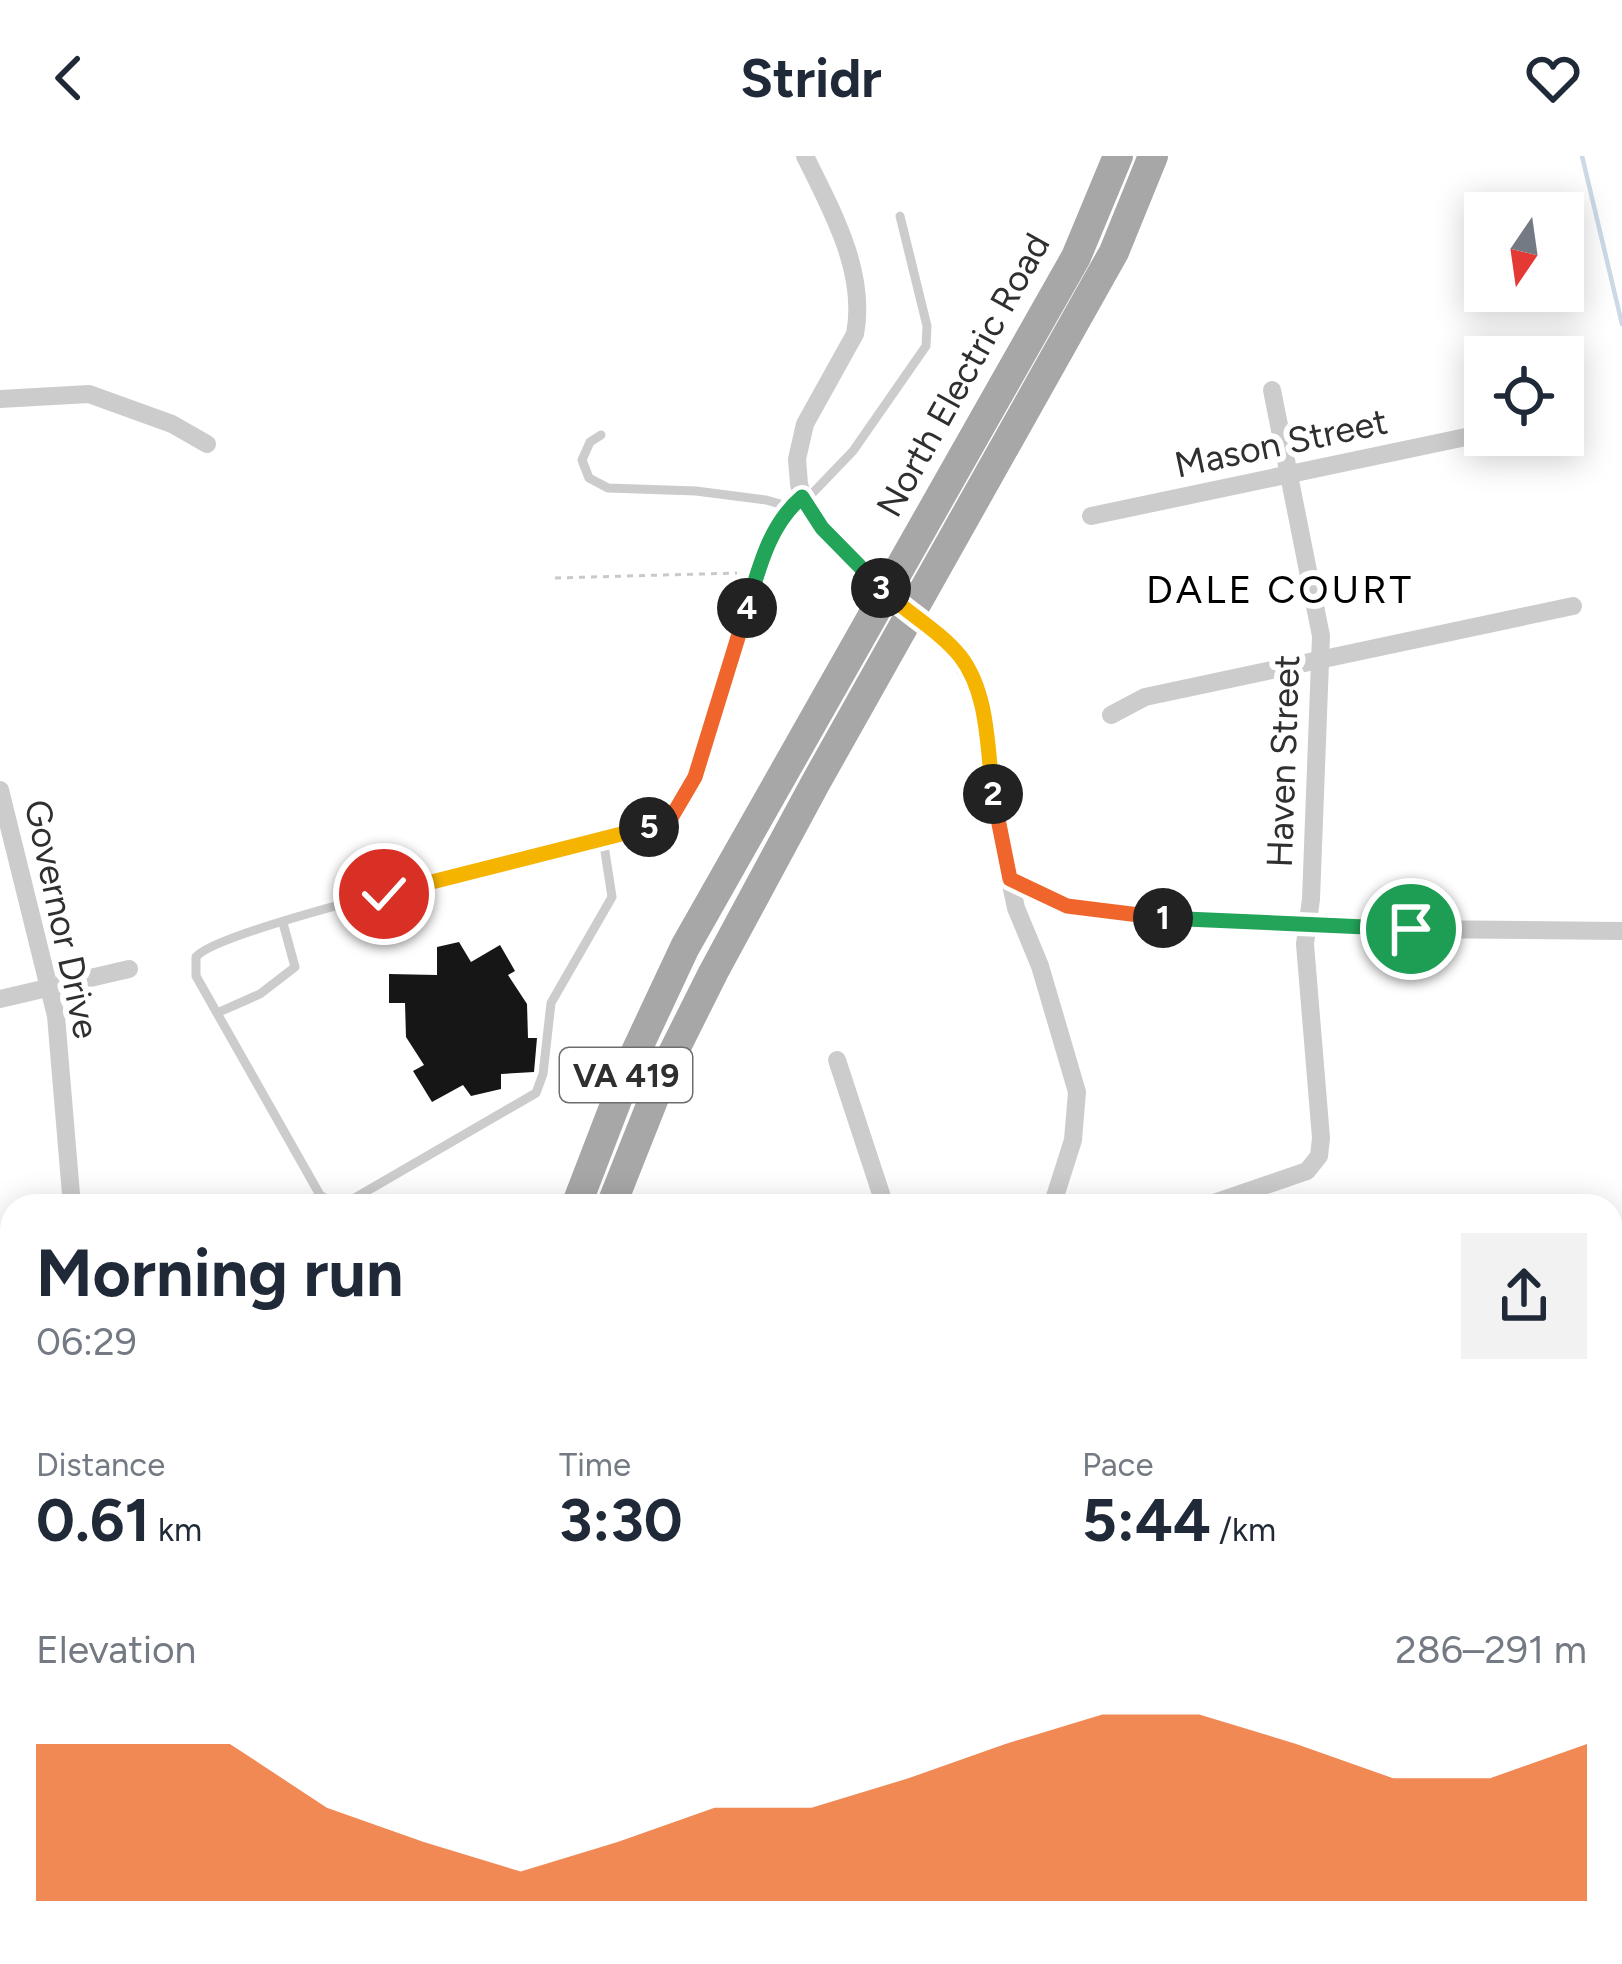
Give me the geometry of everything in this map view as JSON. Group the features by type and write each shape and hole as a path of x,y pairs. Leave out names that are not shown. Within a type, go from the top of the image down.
{"main road":[{"name":"North Electric Road","path":"581,1194 632,1058 673,970 1076,256 1118,156"},
{"name":"North Electric Road","path":"616,1194 667,1065 909,615 1114,252 1153,156"}],"street":[{"path":"805,156 850,262 858,318 842,360 805,424 797,460 799,502 909,615 962,658 980,695 1010,879 1077,1092 1073,1140 1056,1194"},
{"name":"Haven Street","path":"1244,1194 1313,1166 1322,1138 1304,944 1311,899 1321,636 1272,390"},
{"path":"0,399 88,394 172,424 207,443"},
{"name":"Mason Street","path":"1091,516 1464,438"},
{"path":"603,839 671,818 686,797 773,532 799,502"},
{"path":"1112,715 1145,697 1573,606"},
{"name":"Governor Drive","path":"0,790 51,986 71,1194"},
{"path":"1010,879 1044,898 1095,912 1306,924 1622,931"},
{"path":"0,999 129,969"},
{"path":"837,1060 881,1194"}],"lane":[{"path":"601,435 590,442 582,460 589,478 608,488 799,502 853,451 926,346 926,326 900,216"},
{"path":"319,1194 196,976 196,957 208,946 284,923 603,839 612,897 551,1003 543,1074 536,1093 361,1194"},
{"path":"217,1013 260,994 295,967 284,923"}],"path":[{"path":"555,578 700,571 757,576"}],"building":[{"path":"459,942 471,962 500,945 515,971 508,975 527,1004 528,1038 537,1038 534,1072 501,1074 501,1089 471,1096 463,1085 432,1102 413,1071 424,1065 406,1037 405,1003 389,1003 389,974 437,975 437,947"}],"waterway":[{"path":"1582,156 1622,324"}],"district":[{"name":"DALE COURT","path":"1280,589"}],"route":[{"path":"384,894 644,829 671,818 695,777 766,548 786,512 802,497 822,528 909,615 954,650 973,678 980,695 1010,879 1044,898 1095,912 1411,929"}]}
